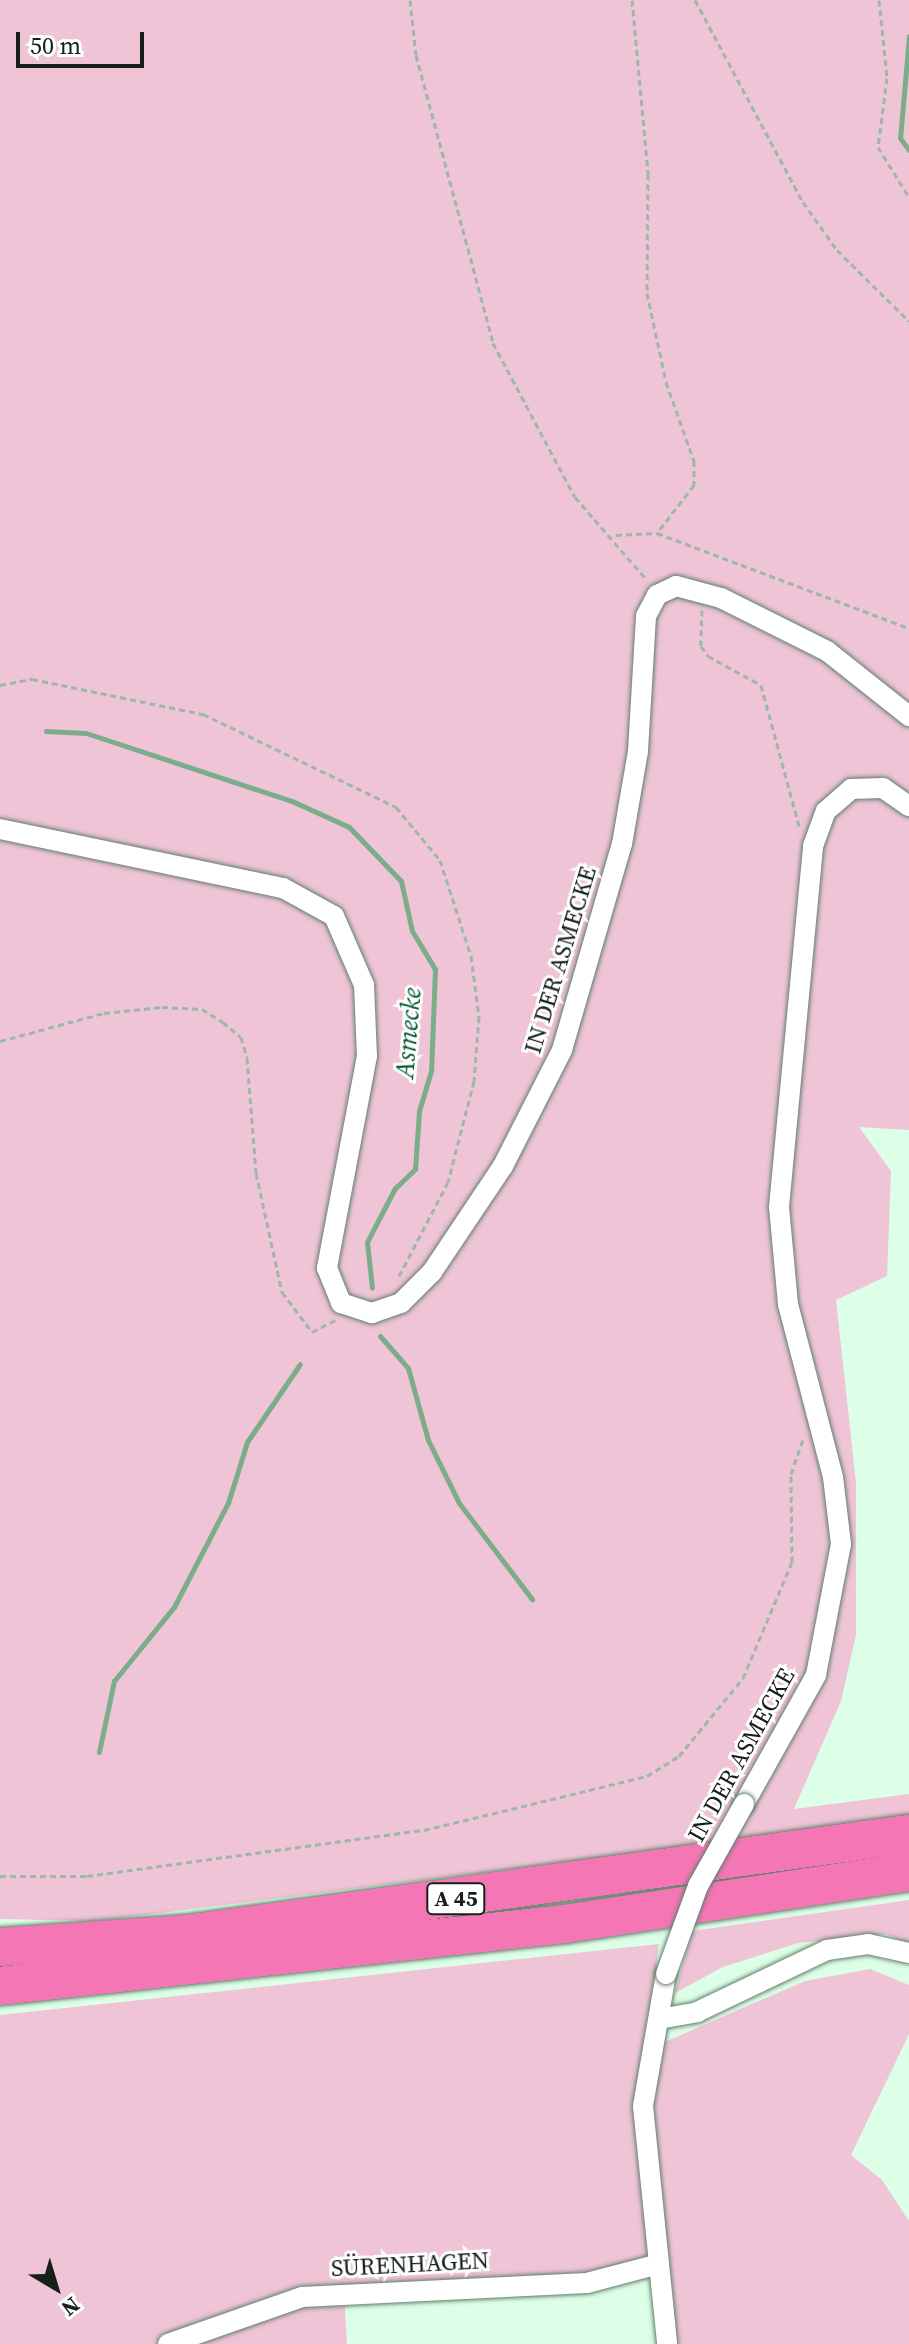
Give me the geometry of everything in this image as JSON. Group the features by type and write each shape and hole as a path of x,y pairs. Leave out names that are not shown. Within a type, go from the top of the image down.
{"highway":[{"name":"A 45","path":"0,1947 203,1932 909,1834"},
{"name":"A 45","path":"0,1986 533,1928 909,1872"}],"street":[{"path":"657,595 676,586 699,591 827,651 909,716"},
{"name":"IN DER ASMECKE","path":"351,1310 391,1309 432,1272 503,1166 562,1050 622,844 638,751 646,616 657,595"},
{"name":"IN DER ASMECKE","path":"667,2344 643,2106 666,1974 698,1886 816,1675 834,1604 841,1544 818,1417 788,1304 779,1207 813,846 826,811 851,789 883,788 909,806"},
{"path":"0,829 283,888 323,906 344,928 364,985 367,1056 327,1268 334,1293 351,1310"},
{"path":"659,2019 697,2012 827,1950 868,1944 909,1953"},
{"name":"SÜRENHAGEN","path":"168,2344 302,2297 587,2283 659,2264"}],"path":[{"path":"410,0 416,55 493,343 575,497 612,535 657,595"},
{"path":"632,0 648,174 647,293 666,382 694,461 694,485 657,533"},
{"path":"695,0 803,202 837,250 909,321"},
{"path":"879,0 887,78 878,147 909,197"},
{"path":"612,535 657,533 909,628"},
{"path":"699,591 701,646 719,666 761,685 776,758 813,846"},
{"path":"0,1041 104,1013 162,1007 202,1009 223,1022 241,1037 247,1058 256,1173 282,1292 312,1332 351,1310"},
{"path":"0,1876 87,1876 424,1830 647,1776 679,1756 743,1678 792,1562 791,1474 818,1417"}],"shaded area":[{"path":"0,0 909,0 909,1130 859,1127 891,1171 887,1276 836,1300 856,1483 856,1635 841,1701 794,1809 909,1794 909,1819 96,1921 0,1919"},
{"path":"909,1900 909,1944 886,1934 798,1943 723,1967 675,1993 692,1931"},
{"path":"659,1944 637,2108 650,2256 587,2278 265,2303 157,2344 0,2344 0,2015"},
{"path":"870,1969 909,1985 909,2034 851,2155 882,2180 909,2221 909,2344 672,2344 650,2106 658,2045 805,1981"},
{"path":"344,2295 347,2344 179,2344"}],"waterway":[{"path":"909,36 900,138 909,150"},
{"name":"Asmecke","path":"46,731 86,733 292,801 349,827 401,881 412,931 435,969 431,1071 419,1111 415,1169 395,1188 367,1242 372,1288"},
{"name":"Asmecke","path":"380,1336 408,1368 428,1440 459,1503 532,1599"},
{"path":"99,1752 114,1681 174,1607 228,1503 247,1442 300,1364"}]}
